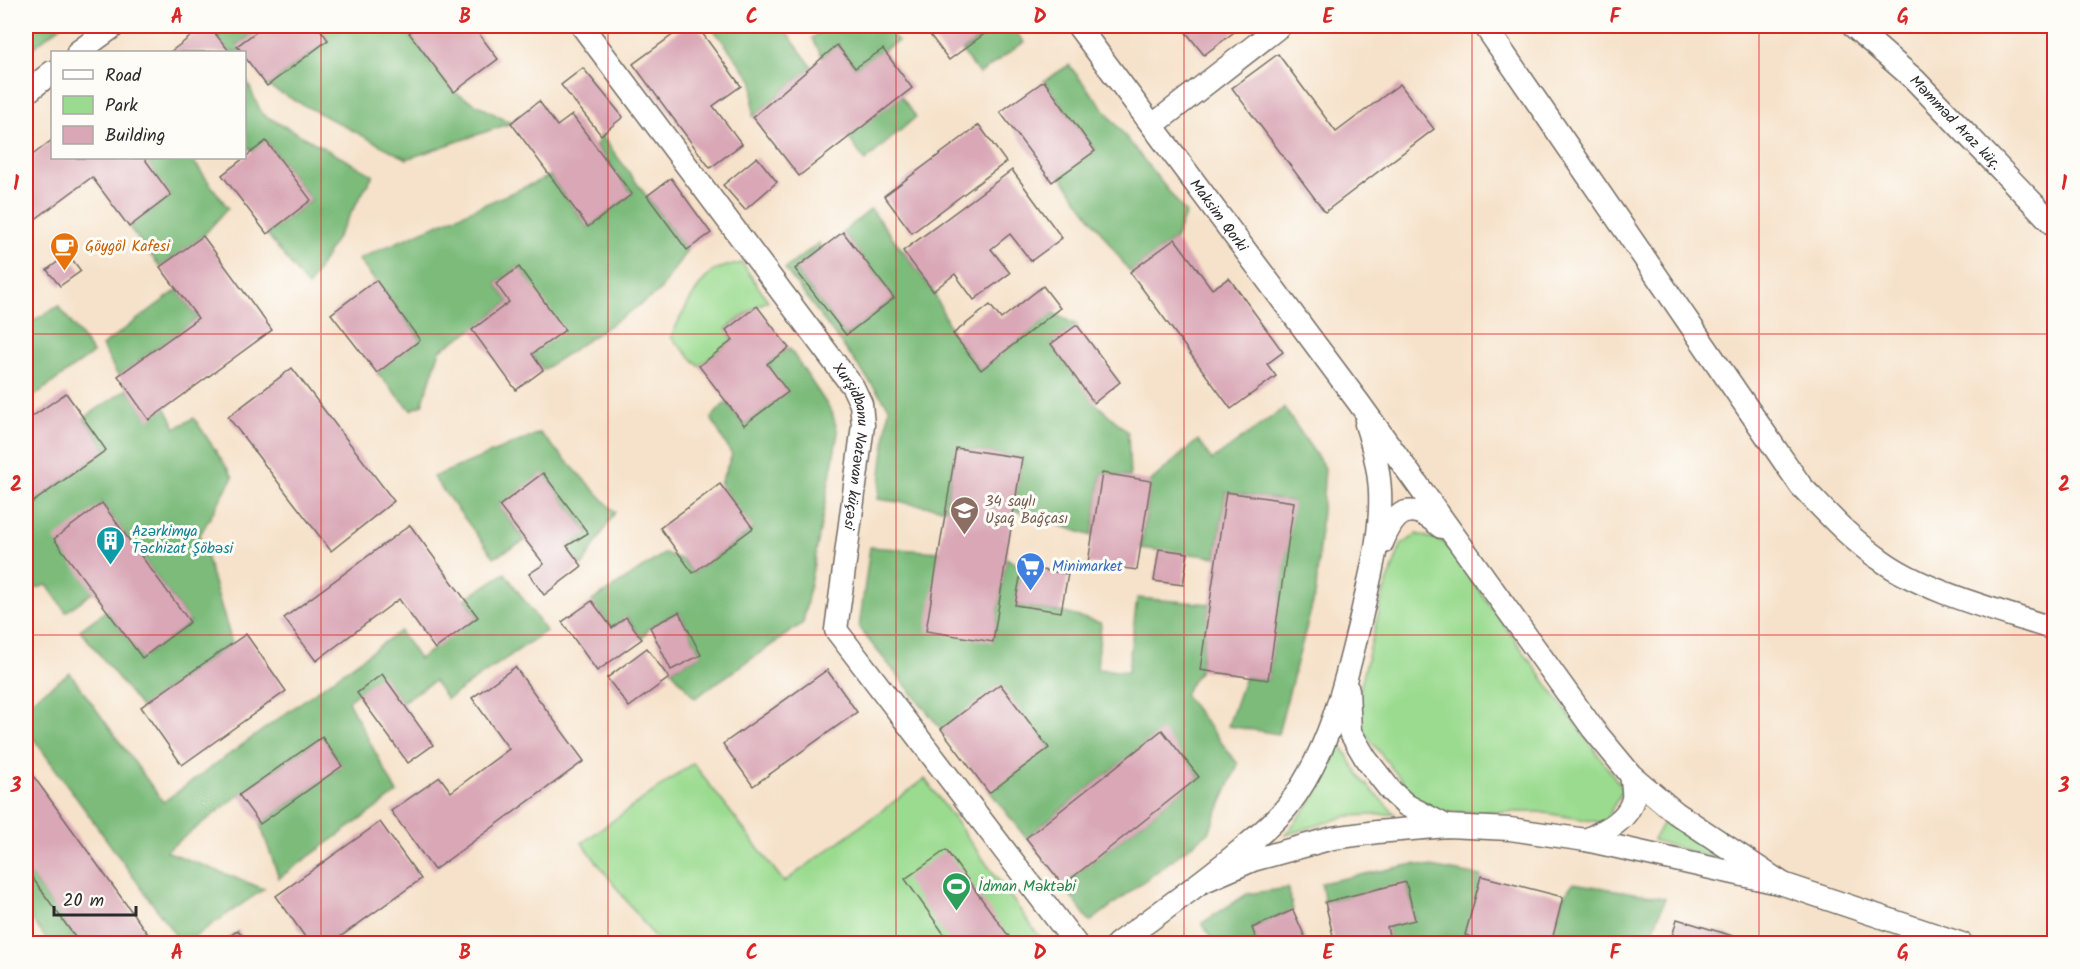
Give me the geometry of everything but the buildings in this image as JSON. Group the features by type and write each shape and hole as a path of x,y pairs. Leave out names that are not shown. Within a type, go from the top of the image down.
{"street":[{"path":"79,51 114,26"},
{"name":"Xurşidbanu Natəvan küçəsi","path":"582,26 853,387 861,404 863,425 836,630 1076,944"},
{"name":"Maksim Qorki","path":"1078,26 1359,403 1458,541"},
{"path":"1153,125 1280,26"},
{"path":"1485,26 1800,486 1832,520 1882,561 1928,586 2055,629"},
{"name":"Məmməd Araz küç.","path":"1853,26 1916,80 2055,225"},
{"path":"26,93 51,73"},
{"path":"1359,403 1374,447 1380,490 1380,510 1374,562 1353,653 1347,694 1350,732 1366,759 1391,791 1406,805 1447,826"},
{"path":"1374,562 1388,527 1396,515 1417,511 1434,520 1458,541 1593,729 1631,775 1676,813 1783,884"},
{"path":"1117,944 1203,882 1262,833 1287,808 1308,777 1325,740 1353,653"},
{"path":"1586,840 1613,826 1627,812 1633,799 1631,775"},
{"path":"1203,882 1253,860 1333,838 1447,826 1510,828 1586,840 1783,884 1962,944"}],"green space":[{"path":"26,26 61,26 26,53"},
{"path":"209,26 264,26 237,45 241,51 229,51"},
{"path":"318,26 419,26 409,33 454,92 511,123 407,159 267,86 328,40"},
{"path":"711,26 782,26 812,67 753,117 753,81"},
{"path":"829,26 885,26 898,41 855,68 837,45 823,58 812,38"},
{"path":"995,26 1011,26 1024,42 979,74 962,51"},
{"path":"1069,65 1186,213 1175,239 1130,272 1060,175 1095,150 1044,81"},
{"path":"246,79 262,114 373,175 308,287 267,234 311,200 267,142 254,151 246,147"},
{"path":"901,96 916,117 865,161 848,137"},
{"path":"601,135 687,250 659,292 543,370 532,354 532,286 519,267 496,284 509,302 472,330 440,350 422,405 411,410 377,373 420,339 358,259 550,176 588,227 632,194 596,146"},
{"path":"156,159 192,159 228,208 203,236 160,267 129,227 171,195 148,164"},
{"path":"871,209 933,291 953,334 981,370 1053,313 1077,325 1051,344 1094,402 1128,432 1130,477 1102,473 1092,536 1014,510 1022,458 956,448 946,509 878,499 889,407 785,269 819,243 821,248 795,269 846,335 894,298 843,232"},
{"path":"742,263 768,301 757,306 726,329 733,340 699,366 671,337 690,301 709,275 715,270"},
{"path":"177,290 198,318 118,376 102,346"},
{"path":"59,306 93,353 26,402 26,325"},
{"path":"789,348 832,412 838,433 803,623 695,698 671,670 701,655 679,612 650,627 642,639 627,617 612,628 592,601 665,553 683,560 693,573 753,529 720,484 732,455 711,418 726,402 744,425 787,392 767,364"},
{"path":"127,389 149,419 165,407 176,428 194,418 233,477 200,535 232,643 141,707 80,630 107,610 142,658 190,622 102,503 93,592 66,612 47,585 26,591 26,507 106,450 84,418"},
{"path":"1284,408 1325,468 1316,591 1278,734 1228,726 1245,677 1268,680 1293,502 1226,492 1216,557 1141,548 1151,481 1198,440 1212,460"},
{"path":"540,433 615,512 582,566 567,546 588,532 543,474 499,506 525,541 494,557 433,477"},
{"path":"1417,534 1444,542 1623,789 1604,823 1539,812 1442,812 1415,798 1356,722 1359,693 1383,595 1401,545"},
{"path":"870,547 939,552 993,641 1006,558 1022,567 1016,605 1061,612 1101,623 1097,669 1128,672 1137,598 1210,604 1200,670 1184,694 1238,764 1209,832 1090,922 1063,885 1199,777 1161,731 1026,838 859,628"},
{"path":"505,573 546,631 447,699 434,681 402,702 382,675 348,701 397,793 279,878 260,824 342,766 322,737 239,795 166,851 264,889 185,943 181,943 26,728 26,704 70,673 163,802 400,631 419,659 478,617 465,599"},
{"path":"1339,742 1362,780 1395,814 1347,816 1285,835 1318,793"},
{"path":"693,763 784,882 925,779 1044,943 659,943 582,843"},
{"path":"1667,815 1746,868 1653,840"},
{"path":"1414,864 1481,876 1466,935 1497,943 1391,943 1387,927 1415,919 1406,883 1325,902 1321,883"},
{"path":"26,869 80,943 49,943 26,911"},
{"path":"1573,883 1665,898 1649,943 1551,944 1563,897"},
{"path":"1288,888 1293,910 1252,928 1258,943 1214,943 1202,923 1247,894"}],"place":[{"name":"Göygöl Kafesi","path":"64,272"},
{"name":"34 saylı Uşaq Bağçası","path":"964,536"},
{"name":"Azərkimya Təchizat Şöbəsi","path":"111,566"},
{"name":"Minimarket","path":"1031,592"},
{"name":"İdman Məktəbi","path":"957,912"}]}
